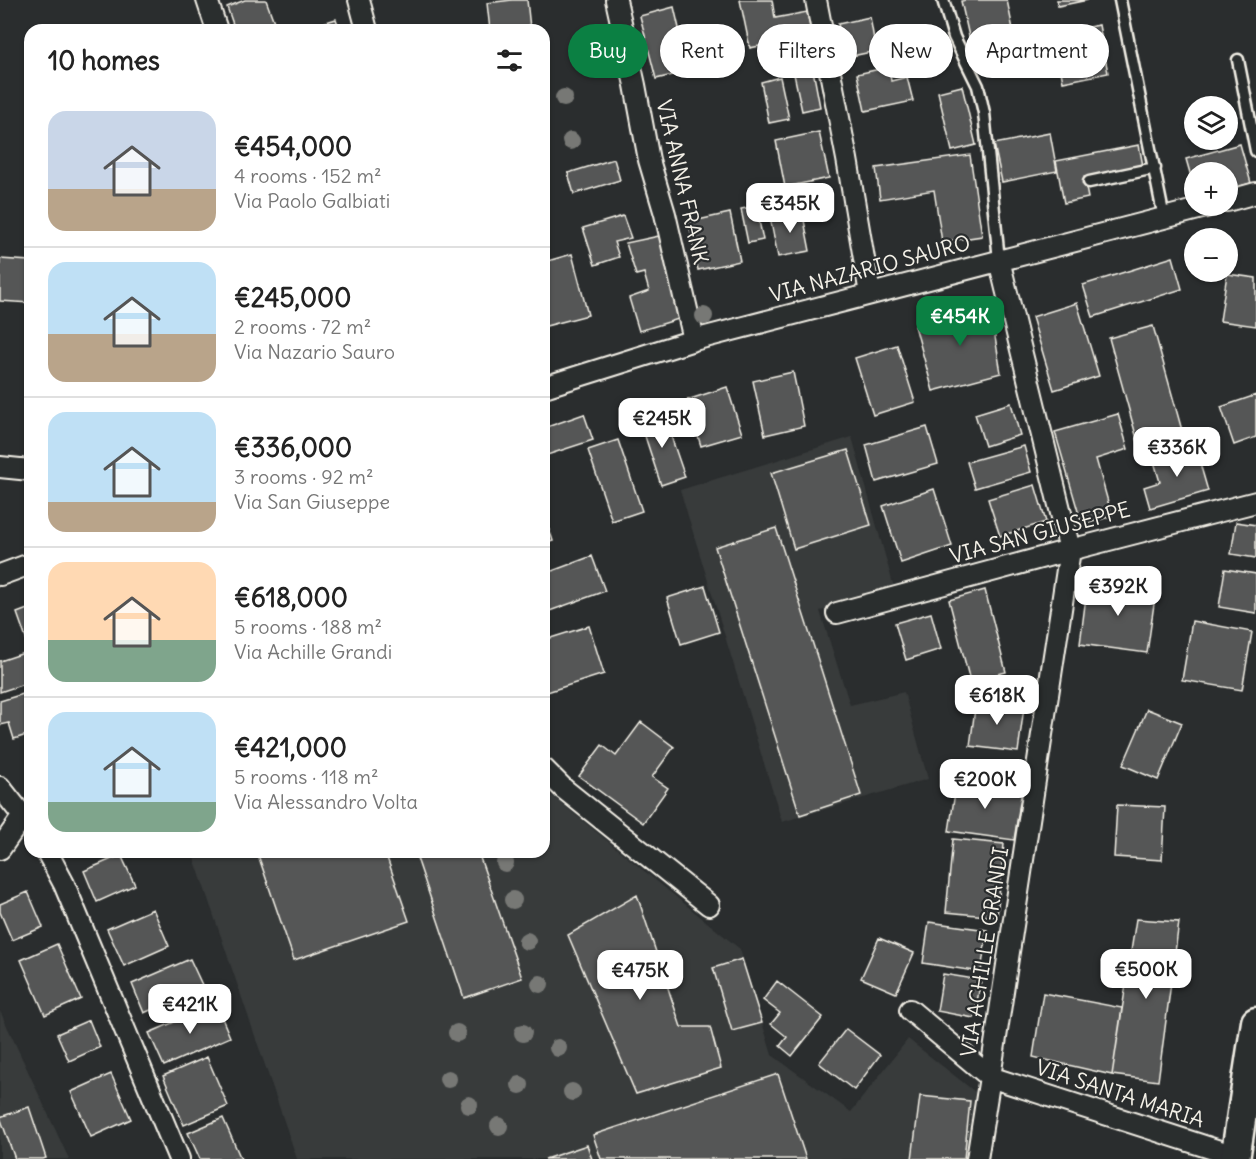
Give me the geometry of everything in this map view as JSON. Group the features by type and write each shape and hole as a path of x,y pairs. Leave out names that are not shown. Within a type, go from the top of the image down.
{"main road":[{"path":"1235,1158 1256,1022"}],"street":[{"path":"207,0 215,24"},
{"path":"359,0 365,24"},
{"name":"VIA ANNA FRANK","path":"616,0 649,160 665,214 694,340"},
{"path":"816,0 870,294"},
{"path":"1238,198 1256,193"},
{"name":"VIA NAZARIO SAURO","path":"550,385 694,340 1184,213"},
{"path":"999,260 1070,549"},
{"path":"0,467 24,469"},
{"name":"VIA SAN GIUSEPPE","path":"837,613 1070,549 1256,502"},
{"name":"VIA ACHILLE GRANDI","path":"990,1077 1070,549"},
{"path":"0,575 24,566"},
{"path":"550,775 564,789 709,905"},
{"path":"0,787 24,816"},
{"path":"0,849 24,823"},
{"path":"50,858 64,884 179,1159"},
{"name":"VIA SANTA MARIA","path":"910,1010 990,1077 1235,1158"},
{"path":"977,1159 990,1077"}],"lane":[{"path":"943,0 954,37 978,86 984,113 999,260"},
{"path":"1120,0 1164,218"},
{"path":"1238,60 1256,151"},
{"path":"1089,182 1155,168"}],"shaded area":[{"path":"852,437 895,591 820,611 850,705 904,692 928,779 782,822 680,490"},
{"path":"550,794 740,949 772,1055 851,1112 908,1039 993,1106 984,1159 297,1159 194,858 550,858"},
{"path":"0,1011 69,1159 0,1159"}],"building":[{"path":"245,0 266,0 275,24 233,24 227,7"},
{"path":"527,0 530,24 489,24 487,3"},
{"path":"740,0 772,0 775,18 807,12 810,24 757,24 757,47 750,48"},
{"path":"1007,0 1012,24 966,24 961,1"},
{"path":"1057,0 1088,0 1058,6"},
{"path":"674,7 678,24 660,24 660,78 656,79 648,48 648,24 642,24 640,16"},
{"path":"870,17 869,52 857,55 857,24 838,24"},
{"path":"336,19 338,24 320,24"},
{"path":"869,71 869,78 891,78 891,81 907,78 913,101 865,111 857,74"},
{"path":"780,78 789,119 769,123 761,82"},
{"path":"795,78 815,78 820,107 802,111"},
{"path":"1062,78 1083,78 1063,82"},
{"path":"962,86 976,145 952,151 938,92"},
{"path":"819,132 829,178 785,187 776,141"},
{"path":"1050,133 1057,171 1002,182 994,144"},
{"path":"1240,144 1251,183 1238,187 1238,162 1187,162 1186,159 1218,150 1238,150"},
{"path":"1139,145 1143,166 1084,177 1088,198 1064,203 1056,161"},
{"path":"970,155 982,236 942,242 934,190 880,199 876,168"},
{"path":"614,159 620,180 574,194 568,173"},
{"path":"756,206 763,240 748,243 741,209"},
{"path":"802,210 810,251 778,257 770,217"},
{"path":"730,213 740,261 698,270 689,222"},
{"path":"623,216 631,238 614,242 619,257 595,265 583,228"},
{"path":"664,235 685,317 639,331 629,298 649,291 644,273 636,275 626,243"},
{"path":"572,254 588,315 550,325 550,260"},
{"path":"1173,257 1182,289 1093,317 1083,285"},
{"path":"0,259 24,261 24,303 0,301"},
{"path":"1238,276 1256,278 1256,326 1220,321 1226,282 1238,282"},
{"path":"989,301 1001,373 933,391 915,326"},
{"path":"1077,303 1099,376 1054,390 1032,317"},
{"path":"1153,326 1183,434 1139,446 1109,338"},
{"path":"897,345 915,402 873,415 855,358"},
{"path":"793,372 804,426 765,435 753,381"},
{"path":"727,387 742,434 701,446 687,400"},
{"path":"1256,395 1256,437 1234,445 1221,407"},
{"path":"1011,403 1020,435 985,446 975,414"},
{"path":"663,413 685,477 661,485 640,421"},
{"path":"584,414 593,440 550,454 550,426"},
{"path":"1118,414 1128,449 1096,459 1112,516 1082,525 1055,432"},
{"path":"927,427 938,464 876,482 866,445"},
{"path":"618,440 642,511 612,521 588,450"},
{"path":"1024,446 1031,472 975,488 967,462"},
{"path":"1195,446 1208,491 1150,508 1144,487 1160,482 1153,458"},
{"path":"848,450 871,525 794,549 771,473"},
{"path":"1035,485 1046,522 1000,536 988,499"},
{"path":"934,489 952,546 901,563 883,506"},
{"path":"1236,522 1256,525 1256,558 1231,554"},
{"path":"776,528 861,795 800,815 715,547"},
{"path":"592,556 605,591 550,611 550,572"},
{"path":"1225,569 1256,574 1256,613 1219,607"},
{"path":"1088,581 1156,590 1147,653 1080,644"},
{"path":"705,586 719,632 681,644 667,598"},
{"path":"985,590 1006,672 970,681 949,600"},
{"path":"24,610 24,633 17,613"},
{"path":"931,613 941,649 906,660 895,623"},
{"path":"1192,621 1252,632 1242,690 1182,680"},
{"path":"589,626 604,674 550,691 550,638"},
{"path":"24,653 24,684 0,692 0,661"},
{"path":"23,694 24,736 14,739 9,723 0,725 0,701"},
{"path":"976,701 1024,707 1018,752 970,746"},
{"path":"1147,709 1182,723 1158,780 1123,765"},
{"path":"641,722 674,747 652,777 668,788 643,823 579,776 602,745 616,756"},
{"path":"957,780 1022,790 1014,840 949,831"},
{"path":"1117,805 1165,807 1162,860 1114,857"},
{"path":"953,839 1004,844 997,917 946,912"},
{"path":"114,858 122,858 135,885 97,902 84,871"},
{"path":"259,858 387,858 409,921 294,960"},
{"path":"417,858 480,858 522,978 464,998"},
{"path":"28,892 43,927 12,940 0,912 0,904"},
{"path":"637,895 681,1027 710,1027 721,1068 636,1094 568,935"},
{"path":"153,909 169,946 124,966 107,929"},
{"path":"1136,919 1179,922 1158,1081 1112,1075"},
{"path":"929,922 987,930 981,972 923,963"},
{"path":"879,938 914,953 896,993 861,978"},
{"path":"57,944 81,999 45,1015 21,960"},
{"path":"190,959 203,987 144,1013 132,984"},
{"path":"742,959 762,1023 732,1031 713,968"},
{"path":"943,974 981,980 974,1018 937,1011"},
{"path":"777,981 823,1017 792,1056 780,1046 787,1037 771,1024 780,1013 763,1000"},
{"path":"1043,993 1122,1008 1112,1075 1033,1057"},
{"path":"216,1004 230,1037 164,1066 149,1033"},
{"path":"89,1020 100,1047 69,1061 57,1034"},
{"path":"846,1029 880,1055 854,1090 819,1063"},
{"path":"207,1057 228,1106 184,1125 163,1076"},
{"path":"111,1074 131,1119 91,1137 71,1092"},
{"path":"778,1074 806,1159 601,1159 593,1135"},
{"path":"920,1096 970,1101 964,1159 912,1159"},
{"path":"29,1107 46,1158 15,1159 0,1117"},
{"path":"223,1118 241,1159 200,1159 188,1133"},
{"path":"587,1145 592,1159 545,1159"}]}
